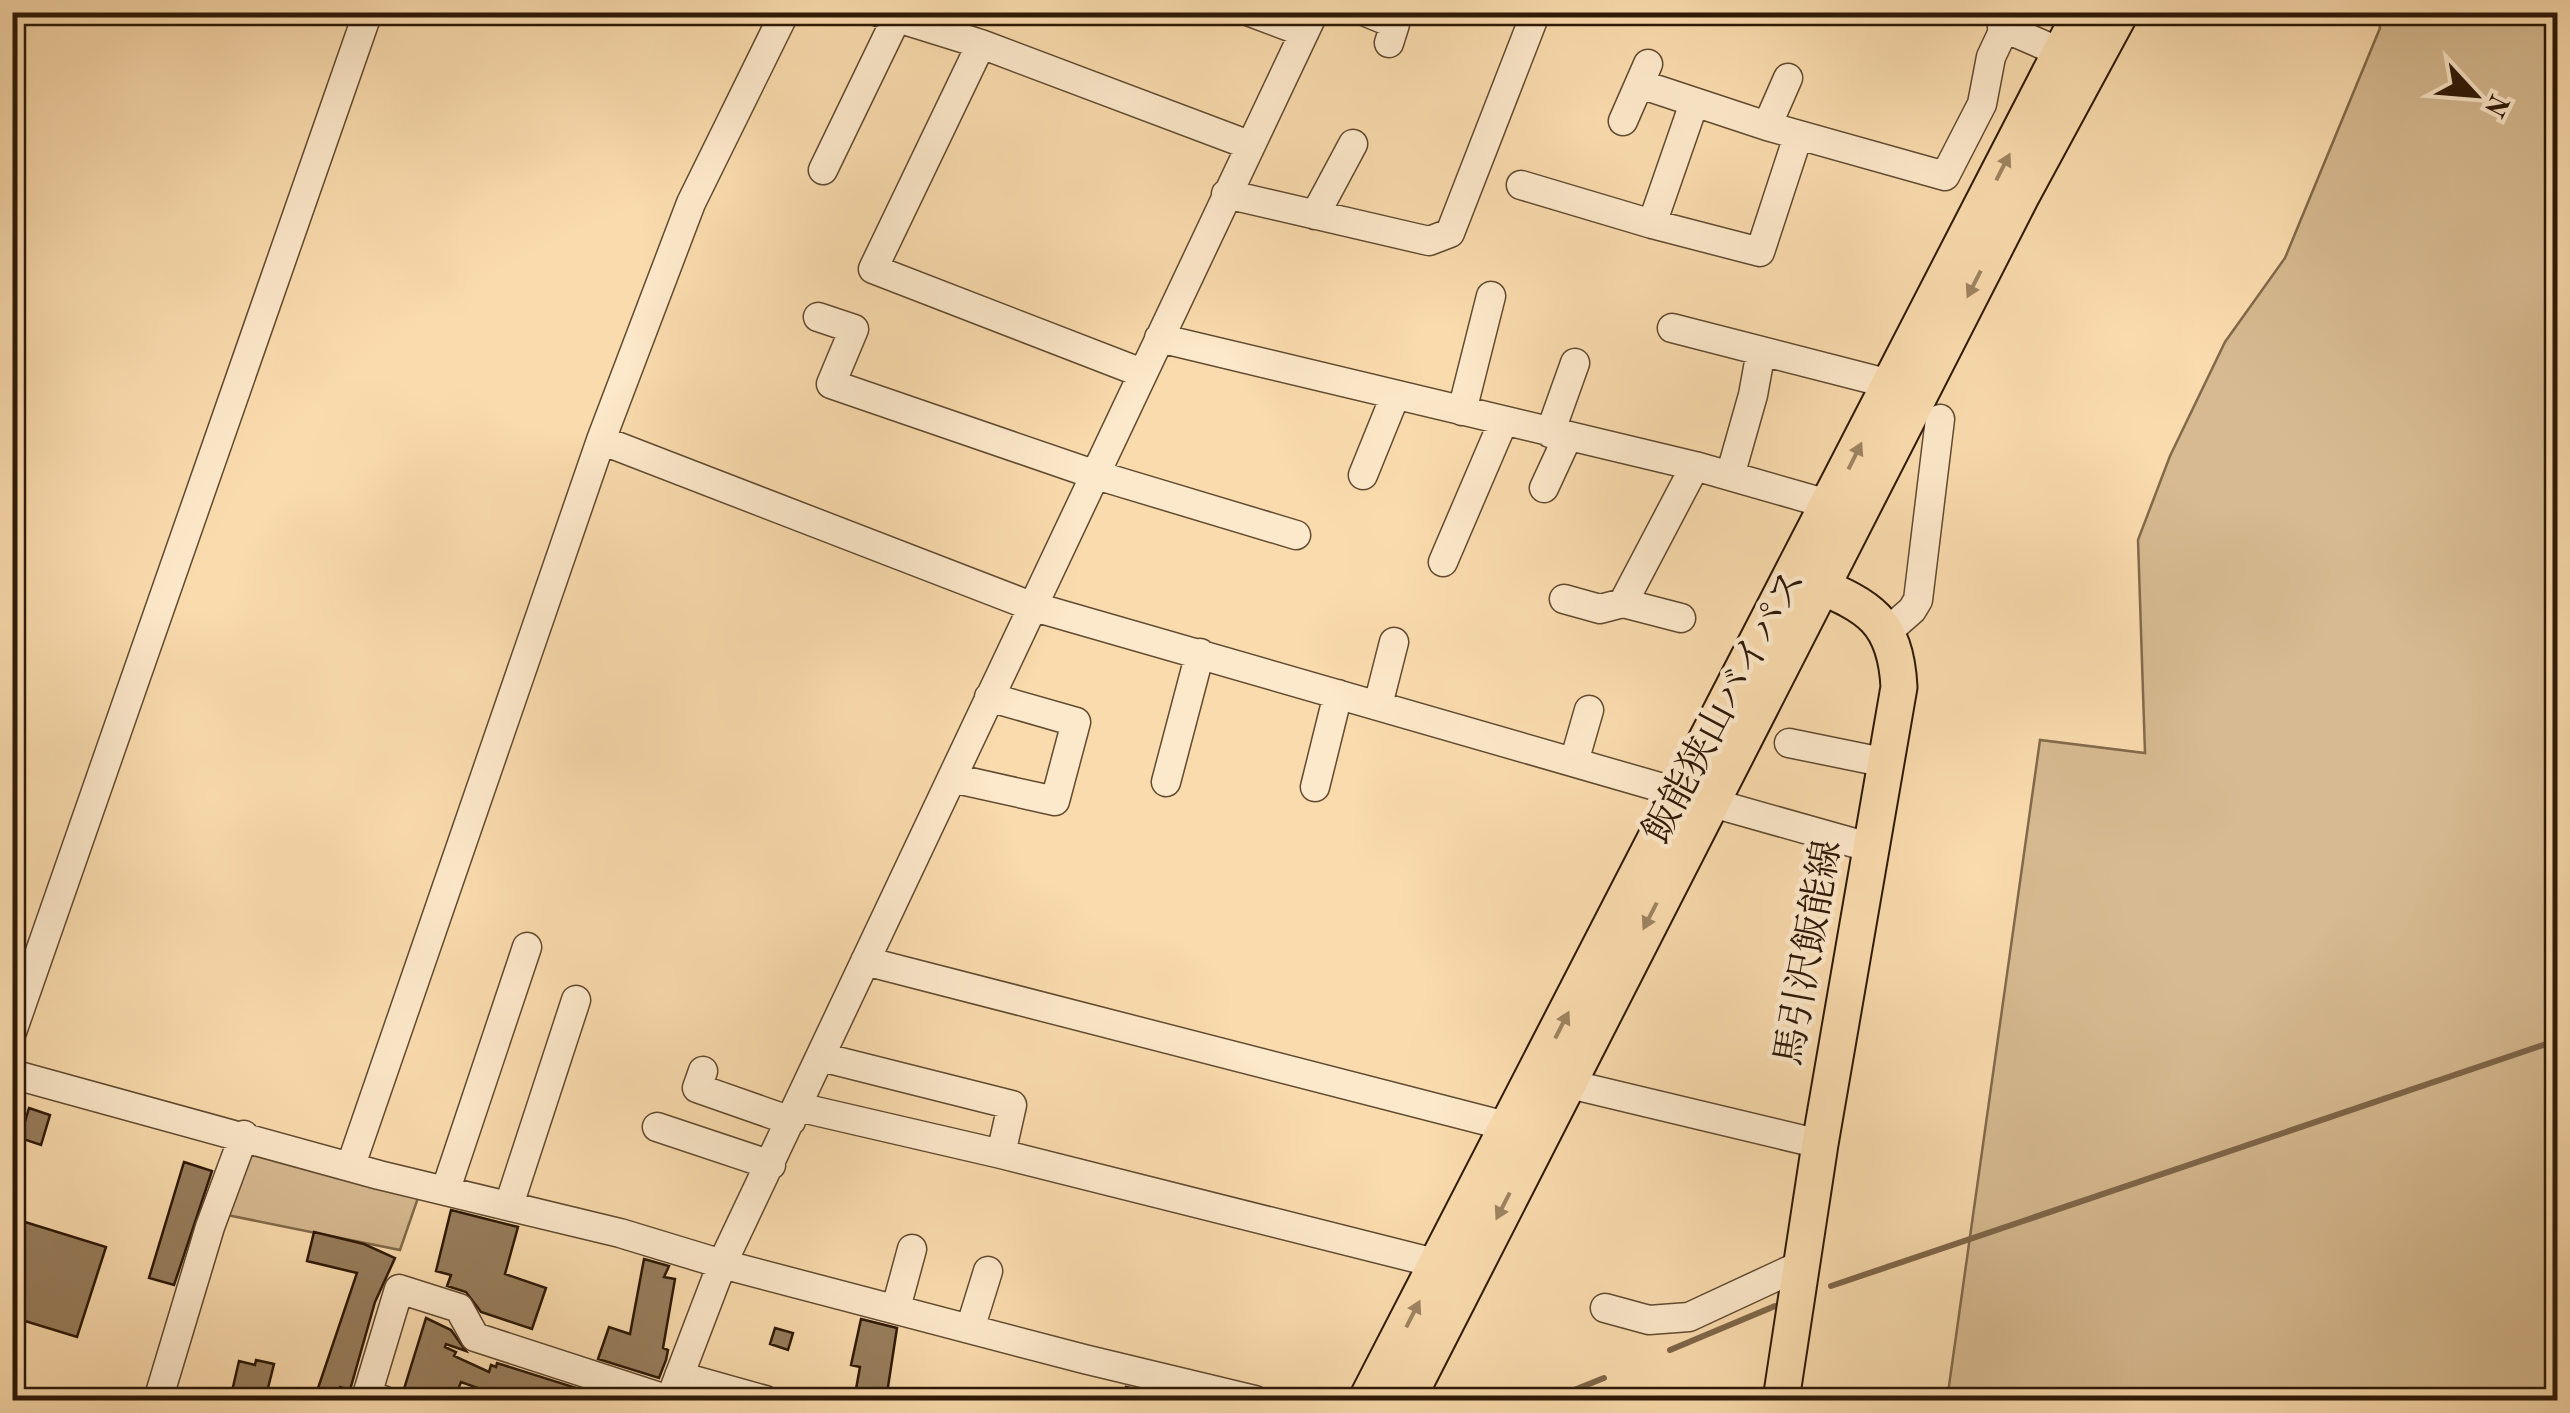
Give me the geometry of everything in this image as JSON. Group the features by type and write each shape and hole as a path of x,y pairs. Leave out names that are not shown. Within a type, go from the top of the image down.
{"highway":[{"name":"飯能狭山バイパス","path":"1809,580 1831,506 1890,384 2084,12"},
{"name":"飯能狭山バイパス","path":"1368,1400 1510,1127 1694,797 2118,12"},
{"name":"飯能狭山バイパス","path":"1404,1400 1565,1083 1694,797"}],"main road":[{"path":"1809,580 1876,615 1888,631"},
{"name":"馬引沢飯能線","path":"1781,1400 1820,1144 1900,687 1888,631"}],"street":[{"path":"12,1032 368,12"},
{"path":"352,1165 600,440 691,203 785,12"},
{"path":"673,1393 722,1264 1308,22 1250,12"},
{"path":"1366,12 1396,24 1388,43"},
{"path":"1223,201 1315,214 1429,240 1450,232 1536,12"},
{"path":"823,170 887,16 981,44 1249,146"},
{"path":"1623,121 1644,74 1694,103 1945,176 1982,104 1991,57 2007,20 2062,53"},
{"path":"981,44 873,269 1142,373"},
{"path":"1767,126 1788,78"},
{"path":"1652,224 1694,103"},
{"path":"1521,185 1760,252 1798,136"},
{"path":"1315,214 1353,144"},
{"path":"1223,201 1426,258"},
{"path":"1462,410 1491,296"},
{"path":"818,317 854,329 831,384 1094,474 1296,535"},
{"path":"1672,328 1890,384"},
{"path":"1159,338 1696,466 1831,506"},
{"path":"1730,476 1754,395 1761,350"},
{"path":"1544,488 1575,363"},
{"path":"1363,475 1395,396"},
{"path":"1888,631 1918,600 1940,419"},
{"path":"1443,562 1502,422"},
{"path":"600,440 1030,606 1872,848"},
{"path":"1624,602 1696,466"},
{"path":"1564,600 1600,609 1624,602 1680,618"},
{"path":"1378,704 1394,642"},
{"path":"1166,782 1200,654"},
{"path":"1315,787 1338,694"},
{"path":"952,778 1055,801 1076,722 989,697"},
{"path":"1574,762 1590,710"},
{"path":"1790,743 1887,764"},
{"path":"446,1189 527,947"},
{"path":"865,961 1510,1127"},
{"path":"508,1205 576,1000"},
{"path":"821,1056 1012,1105 1001,1154"},
{"path":"703,1070 697,1088 794,1114 1001,1154 1439,1264"},
{"path":"12,1074 970,1329 1256,1400"},
{"path":"1565,1083 1820,1144"},
{"path":"657,1127 770,1165"},
{"path":"158,1400 210,1227 244,1135"},
{"path":"896,1308 912,1249"},
{"path":"1605,1308 1649,1320 1689,1317 1801,1266"},
{"path":"970,1329 988,1271"},
{"path":"383,1400 366,1395 399,1290 460,1308 475,1337 673,1393 765,1400"}],"shaded area":[{"path":"2377,13 2557,13 2557,1400 1947,1400 2040,740 2145,753 2138,540 2170,456 2225,342 2285,258 2380,28"},
{"path":"245,1153 419,1195 400,1250 227,1215"}],"building":[{"path":"29,1108 50,1115 41,1145 20,1138"},
{"path":"184,1162 212,1171 174,1285 149,1278"},
{"path":"451,1210 518,1227 505,1274 546,1288 532,1329 481,1312 466,1292 447,1286 451,1275 436,1271"},
{"path":"12,1218 106,1247 77,1337 12,1317 21,1278 12,1276"},
{"path":"314,1232 364,1244 395,1258 375,1302 350,1390 340,1387 335,1400 314,1400 357,1273 307,1261"},
{"path":"644,1259 669,1266 664,1277 675,1279 663,1348 668,1350 659,1378 598,1359 609,1327 630,1334"},
{"path":"426,1318 451,1330 466,1351 446,1344 456,1352 454,1356 489,1372 491,1365 496,1367 497,1363 614,1400 512,1400 461,1382 455,1397 435,1389 429,1399 404,1389"},
{"path":"861,1319 897,1328 886,1400 854,1400 860,1367 851,1365"},
{"path":"775,1328 793,1333 788,1350 770,1344"},
{"path":"256,1360 274,1364 265,1400 230,1400 239,1361 255,1365"},
{"path":"1126,1387 1182,1400 1124,1400"}],"waterway":[{"path":"1831,1286 2558,1040"},
{"path":"1670,1350 1775,1306"},
{"path":"1549,1400 1604,1378"}]}
